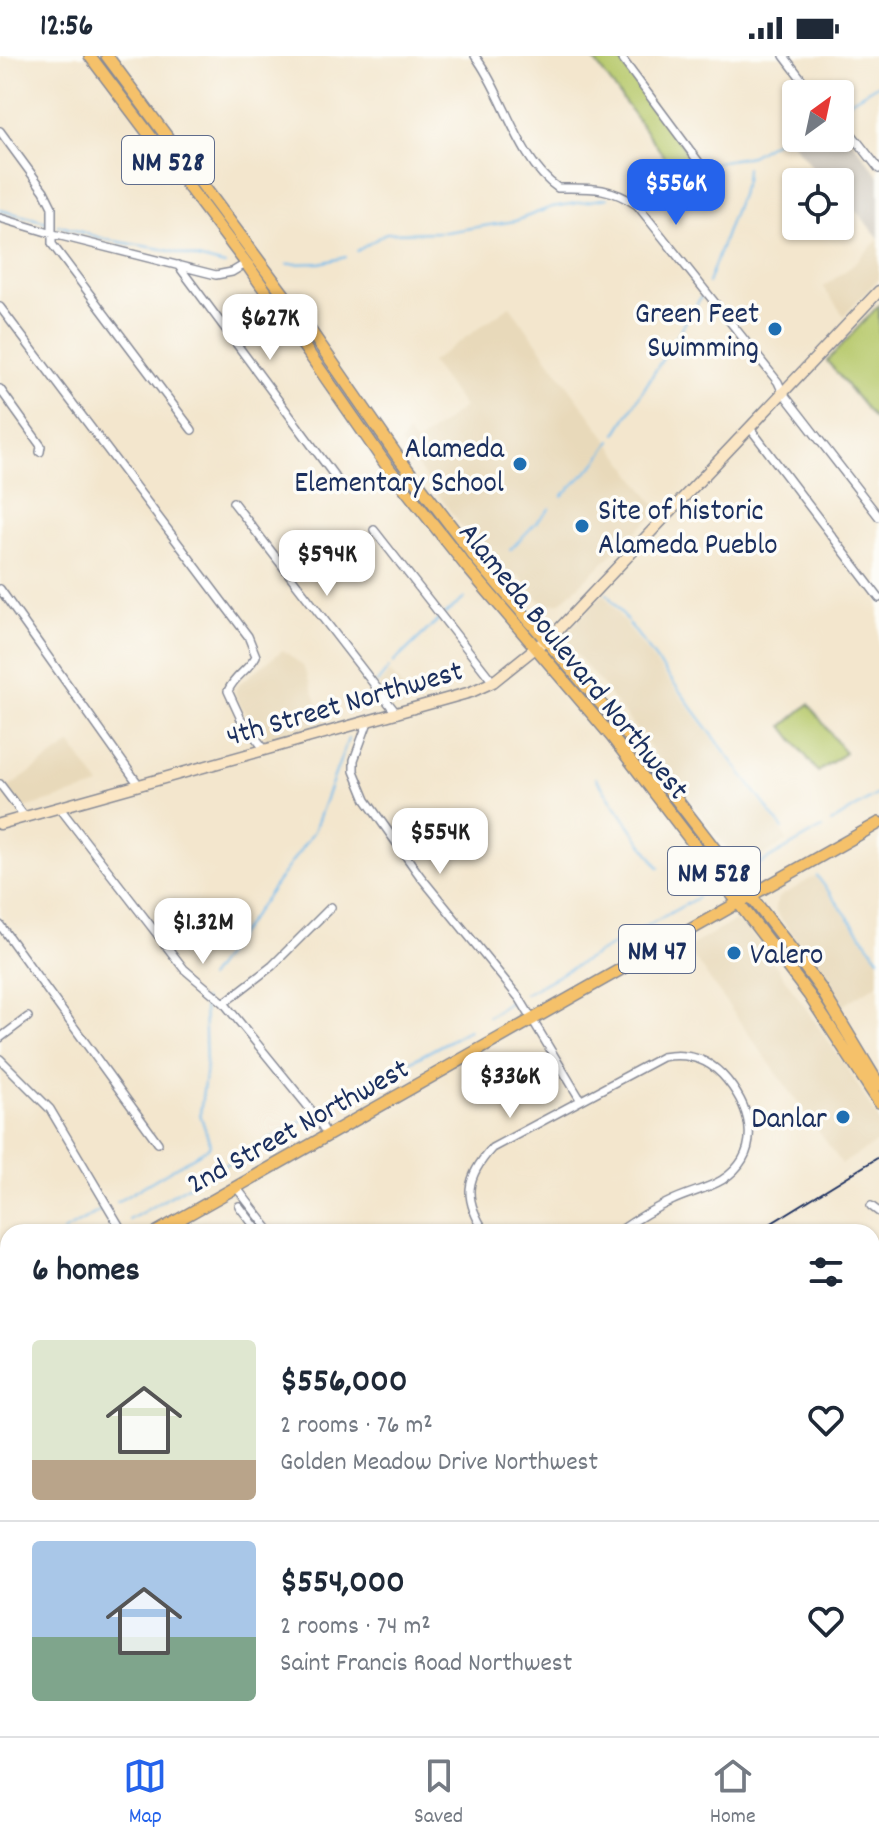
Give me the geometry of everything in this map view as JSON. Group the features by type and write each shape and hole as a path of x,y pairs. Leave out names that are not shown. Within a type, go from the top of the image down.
{"main road":[{"name":"Alameda Boulevard Northwest","path":"90,56 251,260"},
{"name":"Alameda Boulevard Northwest","path":"107,56 251,260 398,457 809,995 879,1102"},
{"name":"4th Street Northwest","path":"0,824 397,714 471,692 493,682 543,643 879,291"},
{"name":"Alameda Boulevard Northwest","path":"543,643 621,727 751,896 821,989 879,1085"},
{"name":"2nd Street Northwest","path":"171,1224 879,823"}],"street":[{"path":"475,56 546,180 558,188 588,186 606,189 637,205 778,382 783,393 879,517"},
{"path":"620,56 701,165"},
{"path":"784,56 802,80"},
{"path":"0,131 44,191 52,207 52,244 192,430"},
{"path":"854,137 879,169"},
{"path":"0,218 216,275 232,272 251,260"},
{"path":"177,264 336,478"},
{"path":"0,307 248,636 256,656 228,691 241,719 265,750"},
{"path":"0,389 41,446 40,452"},
{"path":"750,428 879,598"},
{"path":"233,502 397,714"},
{"path":"374,530 493,682"},
{"path":"0,589 139,785"},
{"path":"368,722 354,760 354,771 362,793 420,876 520,999 580,1099"},
{"path":"0,784 25,817"},
{"path":"59,807 184,969 224,1003 315,1115 328,1136"},
{"path":"224,1003 272,966 331,907"},
{"path":"0,925 158,1143"},
{"path":"0,1038 28,1017"},
{"path":"480,1224 469,1197 472,1179 492,1148 662,1057 678,1054 694,1057 710,1064 725,1077 743,1100 749,1118 749,1147 735,1169 720,1181 671,1201 632,1224"},
{"path":"0,1059 50,1109 118,1224"},
{"path":"236,1187 265,1224"},
{"path":"239,1206 253,1224"},
{"path":"871,1206 879,1212"},
{"path":"179,1219 182,1224"}],"shaded area":[{"path":"854,143 879,176 879,239 854,208 854,168 812,168 800,152 854,152"},
{"path":"879,239 879,278 844,316 823,287 848,269"},
{"name":"Alameda Elementary School","path":"510,306 655,505 657,512 560,603 540,601 519,576 508,577 461,526 400,443 408,433 416,444 464,407 431,362"},
{"path":"603,594 787,841 742,868 569,646 565,640 567,632"},
{"path":"283,650 303,666 326,725 270,740 250,720 237,700 235,690"},
{"path":"390,672 411,701 393,706 378,685"},
{"path":"71,744 100,786 21,809 8,788"},
{"path":"815,876 879,960 879,983 842,1006 776,912 775,905 780,897"},
{"path":"733,922 744,923 777,967 879,1120 879,1141 842,1164 687,948"}],"green space":[{"path":"591,56 617,56 692,159 692,166 677,174"},
{"path":"879,305 879,425 827,361"},
{"path":"809,704 845,753 818,772 783,726"}],"waterway":[{"path":"854,99 879,84"},
{"path":"632,195 659,192 717,162 751,156 782,137"},
{"path":"708,283 745,181 746,168"},
{"path":"357,251 386,233 446,232 515,221 552,207 608,198"},
{"path":"0,210 47,222"},
{"path":"58,225 108,240 162,249 225,265"},
{"path":"288,264 320,263 346,257"},
{"path":"616,434 701,297"},
{"path":"562,496 596,463 611,441"},
{"path":"510,550 550,508"},
{"path":"607,594 783,829"},
{"path":"445,614 465,598"},
{"path":"393,663 439,619"},
{"path":"377,683 389,668"},
{"path":"208,978 314,831 348,739"},
{"path":"596,778 659,868"},
{"path":"831,823 879,793"},
{"path":"749,870 822,828"},
{"path":"817,876 879,958"},
{"path":"525,994 697,898"},
{"path":"117,1202 210,1144 200,1114 206,1067 204,999"},
{"path":"488,1017 511,1001"},
{"path":"321,1110 469,1030"},
{"path":"129,1220 303,1120"},
{"path":"77,1224 103,1209"}],"railway":[{"path":"770,1224 879,1157"}],"place":[{"name":"Green Feet Swimming","path":"775,329"},
{"name":"Alameda Elementary School","path":"520,464"},
{"name":"Site of historic Alameda Pueblo","path":"582,526"},
{"name":"Valero","path":"734,953"},
{"name":"Danlar","path":"843,1117"}]}
